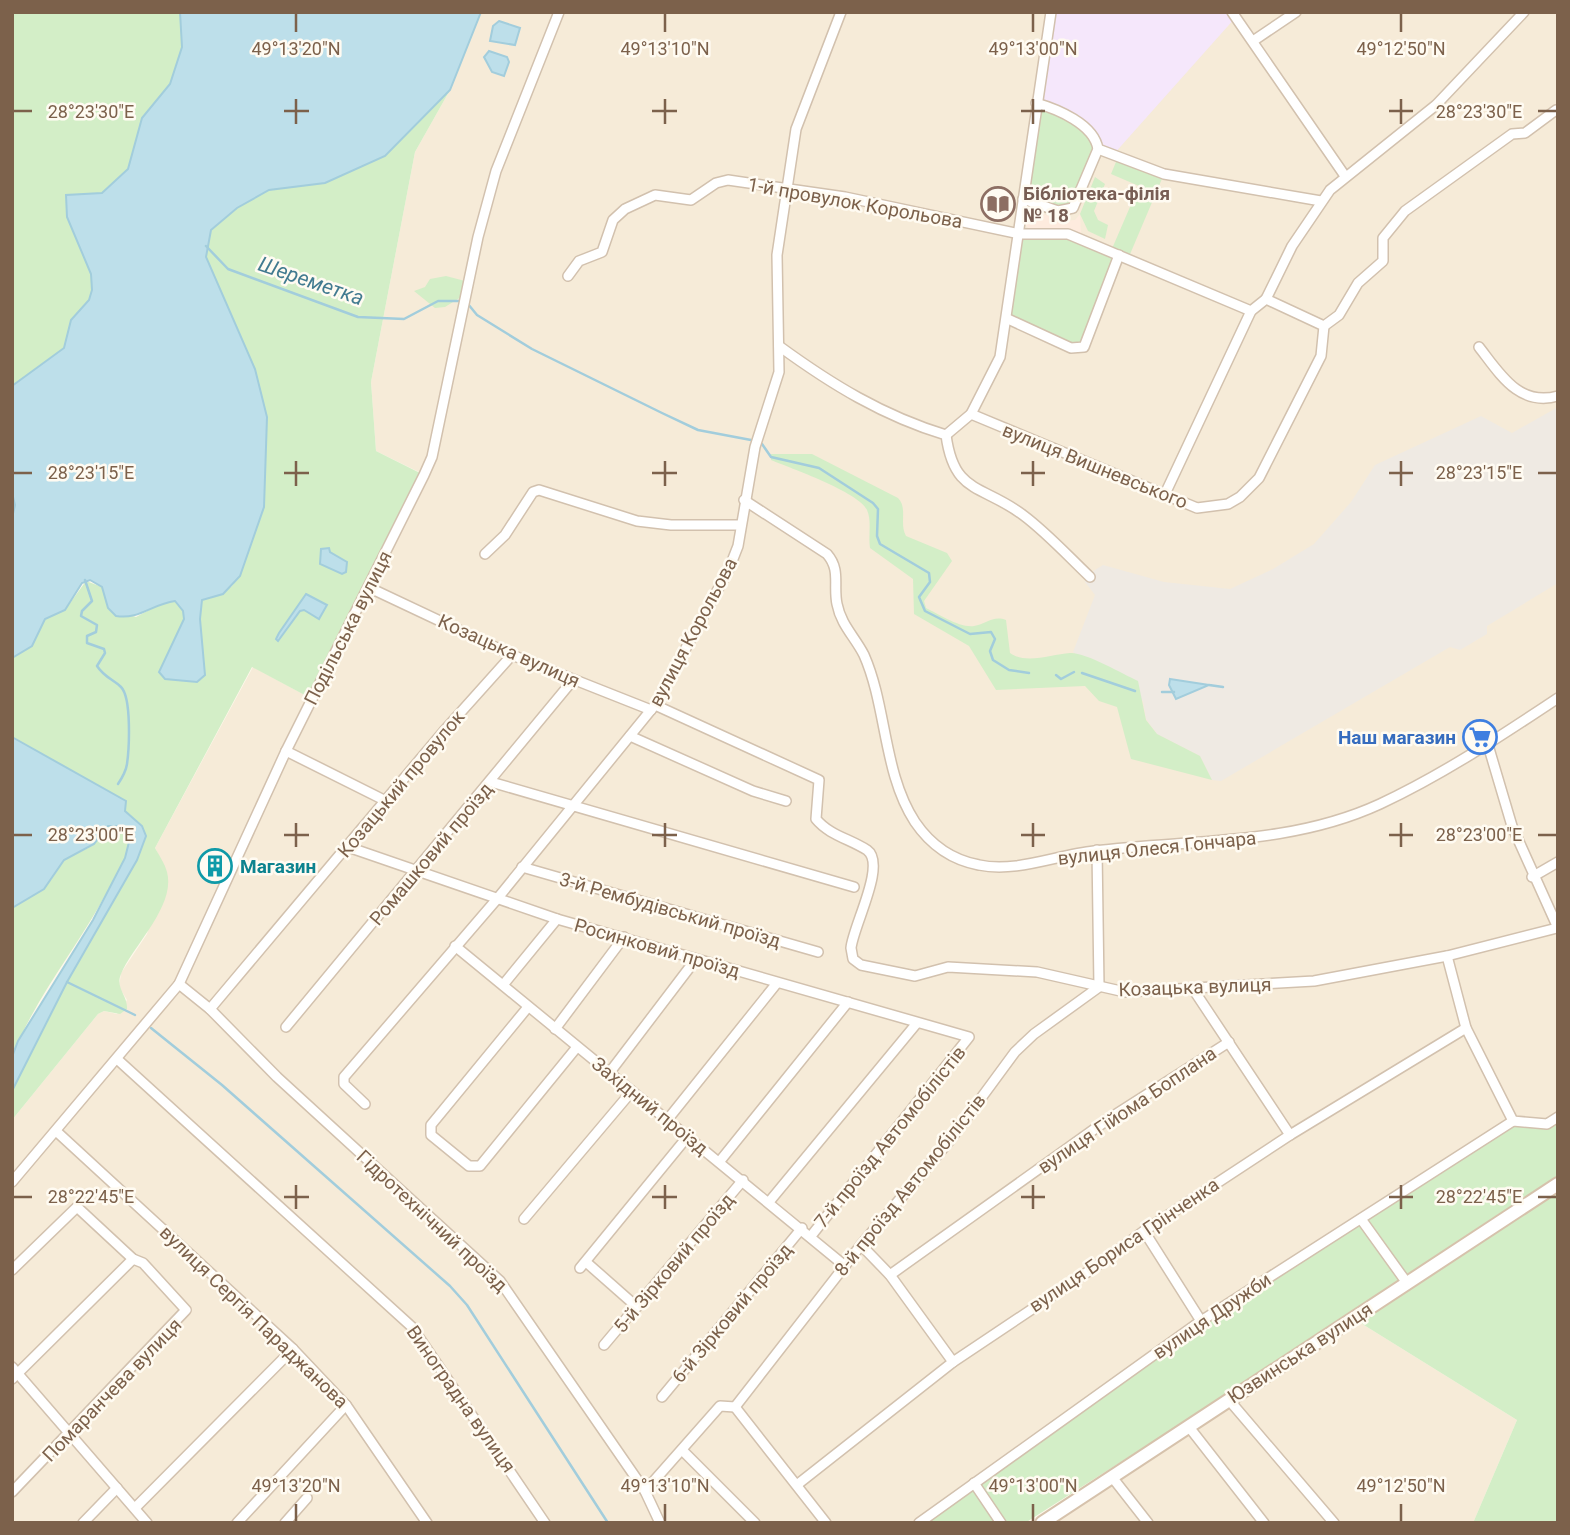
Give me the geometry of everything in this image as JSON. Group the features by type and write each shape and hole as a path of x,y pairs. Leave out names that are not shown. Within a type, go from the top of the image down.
{"main road":[{"name":"Юзвинська вулиця","path":"1042,1523 1558,1184"}],"street":[{"name":"Подільська вулиця","path":"12,1182 179,984 286,751 370,587 432,457 496,171 559,12"},
{"name":"вулиця Корольова","path":"365,1104 344,1084 344,1076 497,899 653,708 723,583 738,546 755,447 778,379 777,267 786,188 802,109 841,12"},
{"path":"946,435 971,414 998,365 1008,319 1036,103 1051,12"},
{"path":"1232,12 1345,176"},
{"path":"1253,41 1296,12"},
{"path":"1165,494 1251,311 1266,299 1292,246 1321,201 1345,176 1436,105 1524,12"},
{"path":"1023,200 1058,211 1073,208 1098,149 1094,137 1061,110 1036,103"},
{"path":"1266,299 1324,326 1337,318 1358,283 1383,261 1383,238 1405,211 1512,134 1525,132 1556,110"},
{"path":"1098,149 1164,174 1321,201"},
{"name":"1-й провулок Корольова","path":"568,276 579,261 602,252 615,217 645,198 661,195 687,201 724,180 845,197 1020,234 1068,234 1251,311"},
{"path":"1008,319 1071,348 1082,349 1088,342 1119,255"},
{"name":"вулиця Вишневського","path":"971,414 1197,508 1228,504 1249,489 1265,467 1321,356 1324,326"},
{"path":"779,346 831,384 908,422 946,435"},
{"path":"1479,347 1520,393 1536,398 1558,396"},
{"path":"946,435 951,462 960,476 1022,514 1090,577"},
{"path":"485,554 505,535 533,492 539,490 637,520 671,525 741,525"},
{"name":"вулиця Олеся Гончара","path":"744,500 827,554 834,562 836,601 843,625 863,654 904,801 916,824 933,843 955,858 989,867 1097,850 1236,841 1338,819 1380,804 1488,745 1558,698"},
{"name":"Козацька вулиця","path":"370,587 512,655 653,708 819,780 816,819 823,827 870,852 874,860 873,875 852,942 852,956 858,963 919,976 948,967 1037,972 1125,992 1193,989 1314,981 1447,956 1558,928"},
{"name":"Козацький провулок","path":"209,1009 512,655"},
{"name":"Ромашковий проїзд","path":"286,1027 573,680"},
{"path":"630,736 752,791 786,802"},
{"path":"1488,745 1512,826 1532,877 1558,928"},
{"path":"286,751 386,801"},
{"path":"491,782 854,887"},
{"name":"Росинковий проїзд","path":"348,847 557,919 969,1037"},
{"path":"1097,850 1099,987"},
{"path":"1532,877 1558,862"},
{"name":"3-й Рембудівський проїзд","path":"522,867 818,952"},
{"path":"503,985 557,919"},
{"path":"555,1029 624,937"},
{"name":"Західний проїзд","path":"455,946 802,1228 845,1266"},
{"path":"1447,956 1466,1028 1513,1121 1547,1124 1558,1117"},
{"path":"610,1072 696,959"},
{"path":"668,1119 777,983"},
{"name":"Гідротехнічний проїзд","path":"179,984 500,1281 645,1491 660,1523"},
{"name":"8-й проїзд Автомобілістів","path":"645,1491 720,1406 735,1406 861,1245 951,1139 1015,1052 1034,1034 1099,987"},
{"path":"1193,989 1290,1135"},
{"path":"719,1161 848,1002"},
{"path":"528,1007 430,1125 431,1135 469,1166 480,1166 577,1047"},
{"path":"769,1202 917,1023"},
{"name":"вулиця Бориса Грінченка","path":"798,1484 953,1362 1144,1231 1290,1135 1466,1028"},
{"name":"7-й проїзд Автомобілістів","path":"811,1236 969,1037"},
{"name":"вулиця Гійома Боплана","path":"890,1275 1110,1118 1229,1042"},
{"name":"Виноградна вулиця","path":"117,1059 412,1327 545,1523"},
{"path":"524,1219 632,1091"},
{"name":"вулиця Дружби","path":"919,1523 1202,1321 1513,1121"},
{"name":"вулиця Сергія Параджанова","path":"56,1131 293,1349 346,1405 427,1523"},
{"path":"637,1307 583,1265 688,1136"},
{"name":"5-й Зірковий проїзд","path":"604,1345 743,1180"},
{"name":"Помаранчева вулиця","path":"12,1270 75,1207 133,1259 143,1263 187,1310 70,1435 12,1492"},
{"path":"1361,1219 1407,1283"},
{"name":"6-й Зірковий проїзд","path":"662,1397 802,1228"},
{"path":"1144,1231 1202,1321"},
{"path":"861,1245 890,1275 953,1362"},
{"path":"133,1259 14,1373 147,1523"},
{"path":"135,1508 293,1349"},
{"path":"1229,1400 1334,1523"},
{"path":"237,1523 346,1405"},
{"path":"735,1406 826,1523"},
{"path":"1188,1427 1264,1523"},
{"path":"683,1451 755,1523"},
{"path":"1112,1477 1148,1523"},
{"path":"974,1483 1001,1523"},
{"path":"83,1523 117,1488"},
{"path":"285,1523 307,1498"}],"shaded area":[{"path":"481,12 1558,12 1558,1117 919,1523 12,1523 12,1120 98,1014 104,1011 117,1014 127,1000 119,987 121,973 147,934 166,870 155,848 253,667 312,699 423,474 376,451 371,382 415,152 450,90"},
{"path":"1051,12 1232,12 1236,17 1113,155 1036,103"},
{"path":"1032,209 1060,221 1075,220 1080,214 1081,235 1068,230 1032,232 1023,223 1025,214"},
{"path":"1558,407 1558,583 1487,626 1487,634 1460,650 1450,647 1221,781 1212,780 1200,756 1157,734 1146,719 1143,701 1073,652 1095,595 1085,582 1087,575 1103,565 1164,582 1230,589 1273,569 1314,544 1351,502 1375,465 1481,416 1512,433"},
{"path":"1359,1322 1517,1420 1473,1523 1050,1523"}],"green space":[{"path":"12,12 180,12 182,47 170,84 142,118 128,169 102,193 66,195 67,217 91,274 93,290 89,300 71,320 64,348 12,386"},
{"path":"450,90 415,152 371,382 376,451 424,475 312,699 252,667 155,848 166,869 168,885 160,912 121,974 120,984 127,1009 120,1014 104,1011 98,1014 12,1120 12,1091 67,982 137,860 146,836 125,811 125,801 12,737 12,658 32,642 45,619 65,610 86,581 102,587 108,609 136,617 162,603 231,587 240,576 264,507 255,369 206,257 211,230 237,208 269,190 325,183 385,156"},
{"path":"1036,103 1061,110 1097,143 1071,209 1023,199"},
{"path":"1118,157 1164,174 1128,259 1120,255 1082,349 1008,319 1020,234 1068,234 1111,251 1139,186 1111,174"},
{"path":"1095,177 1105,184 1094,211 1098,220 1108,225 1105,239 1088,231 1080,214"},
{"path":"446,276 465,281 461,297 445,307 435,308 414,291 425,287 430,279"},
{"path":"771,454 812,454 898,498 902,506 906,536 947,553 952,561 924,601 926,608 968,626 990,620 1006,620 1010,653 1016,656 1031,659 1077,654 1138,681 1146,720 1157,734 1200,756 1212,780 1131,759 1117,707 1099,701 1085,686 996,690 969,646 914,614 913,579 870,548 868,514 861,503 838,488 771,460"},
{"path":"118,824 129,840 120,869 32,1014 12,1057 12,908 51,880 64,860 88,848 108,826"},
{"path":"1558,1117 1558,1175 1025,1523 919,1523 1201,1321 1513,1121 1547,1124"},
{"path":"1558,1192 1558,1523 1473,1523 1517,1420 1359,1322"}],"water":[{"path":"180,12 481,12 450,90 385,156 325,183 269,190 237,208 211,230 206,257 255,369 267,417 264,507 240,576 223,594 202,600 200,619 205,675 197,682 165,679 159,672 184,619 183,611 175,601 132,616 116,616 108,608 102,587 90,580 82,583 65,610 45,619 32,646 12,658 12,518 15,505 12,493 12,386 64,348 71,320 89,300 92,290 91,274 67,217 66,195 102,193 128,169 142,118 170,84 182,47"},
{"path":"499,21 520,28 515,45 490,41 493,26"},
{"path":"489,51 507,57 509,62 504,76 492,72 484,57"},
{"path":"329,548 330,552 347,562 346,572 342,574 320,564 321,549"},
{"path":"306,594 327,605 319,619 304,610 300,611 278,641 276,639 279,633"},
{"path":"1170,679 1209,685 1176,699 1169,685"},
{"path":"12,737 126,801 125,811 142,826 146,836 137,860 67,982 12,1091 12,1057 18,1041 93,920 125,858 129,842 121,826 108,826 94,844 64,860 44,889 12,908"}],"waterway":[{"name":"Шереметка","path":"206,246 228,269 358,317 404,319 438,301 460,301"},
{"name":"Шереметка","path":"468,304 477,315 532,349 662,413 698,430 751,440"},
{"name":"Шереметка","path":"762,444 771,457 819,468 873,503 878,509 877,536 880,544 929,573 930,582 919,597 925,611 970,634 991,632 995,639 990,651 993,660 1009,670 1029,673"},
{"path":"85,580 92,601 82,611 81,616 97,625 96,632 87,636 87,643 104,649 105,653 97,666 121,687 127,702 128,757 126,769 118,784"},
{"name":"Шереметка","path":"1056,675 1061,679 1074,672"},
{"name":"Шереметка","path":"1082,673 1135,691"},
{"name":"Шереметка","path":"1209,685 1223,687"},
{"name":"Шереметка","path":"1162,692 1174,692"},
{"path":"67,982 135,1015"},
{"path":"151,1028 222,1085 450,1286 467,1305 608,1523"}],"place":[{"name":"Бібліотека-філія № 18","path":"998,204"},
{"name":"Наш магазин","path":"1480,737"},
{"name":"Магазин","path":"215,866"}]}
